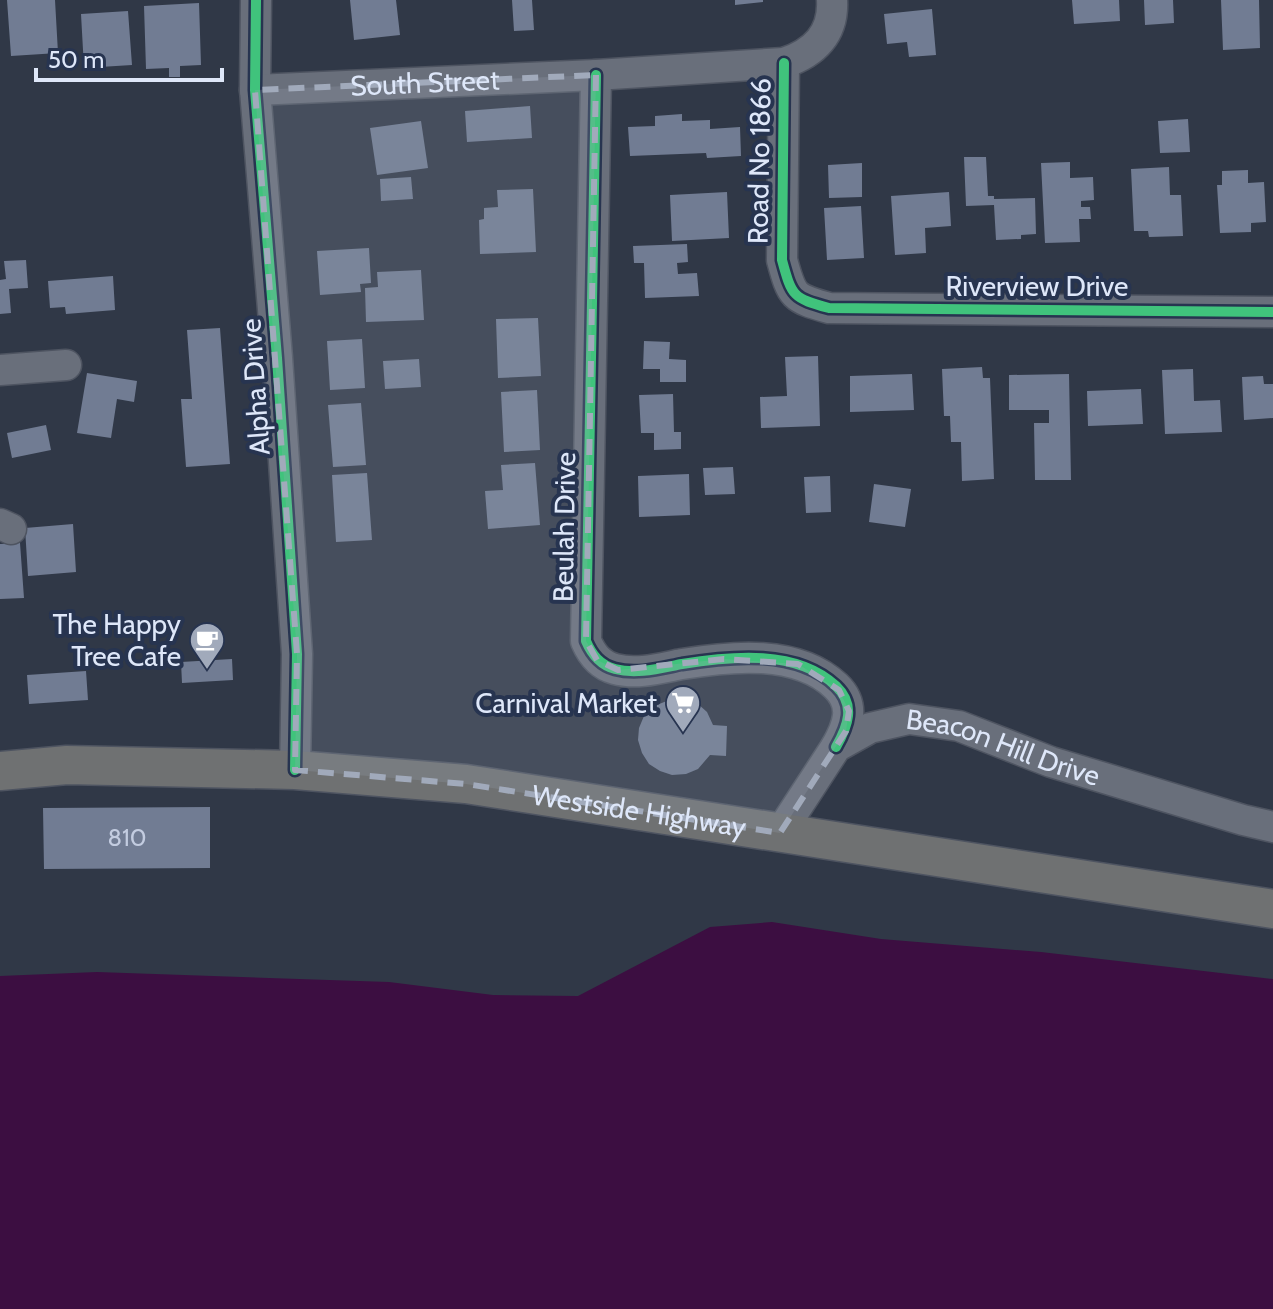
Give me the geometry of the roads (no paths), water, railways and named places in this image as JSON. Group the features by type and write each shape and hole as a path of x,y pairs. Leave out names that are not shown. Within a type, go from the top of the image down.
{"main road":[{"name":"Westside Highway","path":"0,771 67,765 295,770 466,784 1273,909"}],"street":[{"name":"Alpha Drive","path":"256,0 255,90 297,654 295,770"},
{"path":"596,75 784,63 806,55 826,36 832,0"},
{"name":"Road No 1866","path":"784,63 782,260 790,289 802,301"},
{"name":"South Street","path":"255,90 596,75"},
{"name":"Beulah Drive","path":"596,75 586,641 597,660 618,670 653,670 724,659 766,659 798,664 828,679 847,701 849,720 836,747"},
{"name":"Riverview Drive","path":"802,301 829,308 1273,312"},
{"path":"0,370 66,365"},
{"name":"Beacon Hill Drive","path":"780,833 836,747 860,732 909,719 939,721 970,730 1051,762 1273,827"}],"place":[{"name":"The Happy Tree Cafe","path":"207,671"},
{"name":"Carnival Market","path":"683,734"}]}
